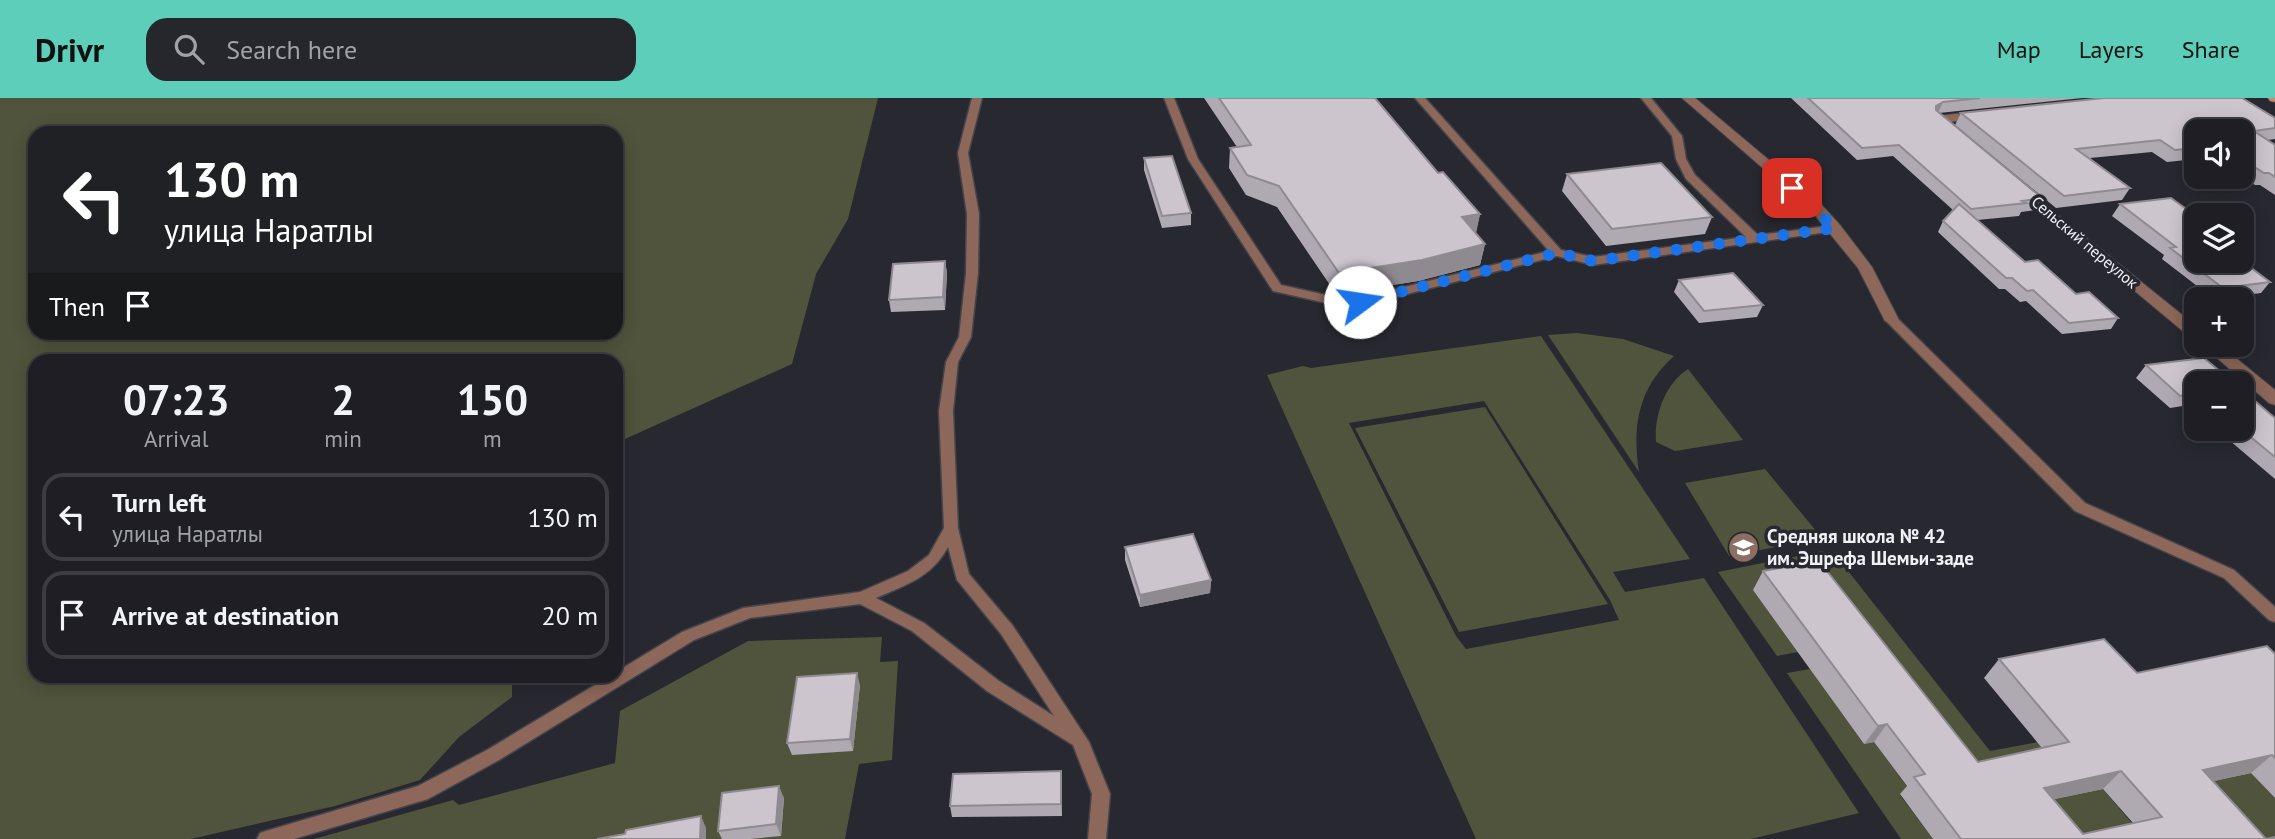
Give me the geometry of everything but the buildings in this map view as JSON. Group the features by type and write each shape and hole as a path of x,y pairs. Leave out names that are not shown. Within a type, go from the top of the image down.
{"street":[{"path":"1688,98 1814,205 1865,267 1890,318"},
{"path":"1959,138 1938,120 1992,114"},
{"name":"Сельский переулок","path":"2013,182 2184,324"},
{"path":"2224,357 2275,399"}],"lane":[{"path":"977,98 963,153 973,215 972,273 965,337 952,362 946,411 951,528 962,576 1007,630 1080,742 1101,794 1097,839"},
{"path":"1169,98 1193,159 1277,288 1344,303 1360,302 1557,253 1593,261 1835,228"},
{"path":"1420,98 1557,253"},
{"path":"1646,98 1677,135 1681,159 1690,177 1755,239"},
{"path":"1890,318 2080,507 2229,574 2275,616"},
{"path":"623,676 688,636 748,612 862,598 913,575 934,559 951,528"},
{"path":"862,598 918,627 993,686 1080,742"},
{"path":"266,839 422,793 493,755 611,683"}],"green space":[{"path":"0,98 878,98 848,219 816,274 792,364 623,440 623,354 28,354 28,683 512,683 512,697 459,737 420,780 335,806 191,839 0,839"},
{"path":"1577,333 1623,339 1674,356 1652,381 1640,409 1636,439 1639,472 1548,335"},
{"path":"1541,336 1690,559 1613,572 1625,592 1704,578 1859,813 1751,839 1476,839 1267,375 1303,366 1311,368","holes":["1484,401 1610,600 1619,620 1466,649 1456,636 1349,423"]},
{"path":"1688,369 1743,440 1675,451 1656,442 1657,421 1663,401 1673,383"},
{"path":"1485,407 1608,604 1459,632 1355,428"},
{"path":"1765,469 1822,538 1729,556 1685,483"},
{"path":"1822,551 1837,557 1990,751 2038,742 2080,793 2103,789 2142,835 2122,839 2055,839 1962,780 1798,652 1777,656 1718,572"},
{"path":"882,637 880,662 898,661 892,760 859,764 845,839 314,839 453,800 459,805 615,763 620,711 748,641"},
{"path":"1810,669 1864,744 1874,742 1911,792 1900,795 1933,839 1901,839 1787,673"},
{"path":"2239,760 2275,798 2275,839 2229,839 2203,783"}],"place":[{"name":"Средняя школа № 42 им. Эшрефа Шемьи-заде","path":"1744,547"}],"route":[{"path":"1360,302 1557,253 1593,261 1835,228 1814,205 1792,188"}]}
